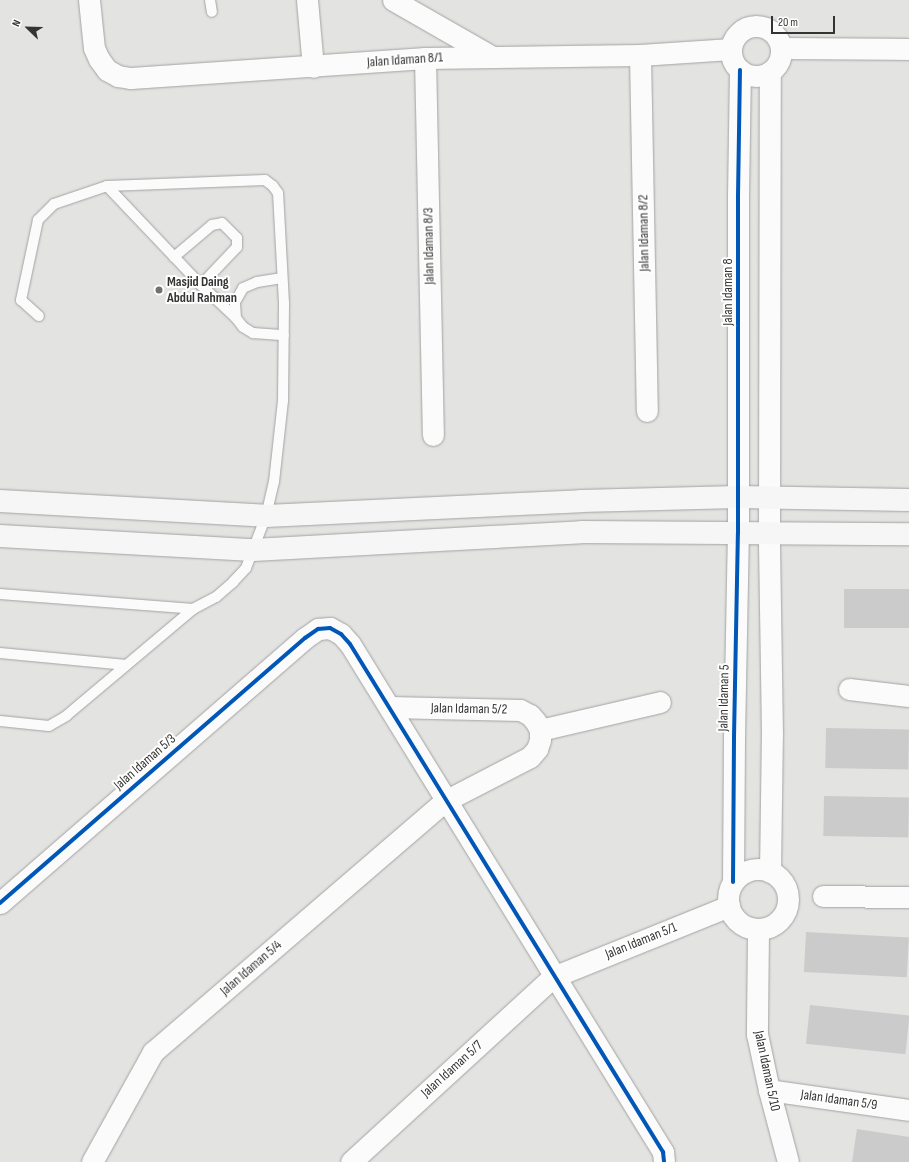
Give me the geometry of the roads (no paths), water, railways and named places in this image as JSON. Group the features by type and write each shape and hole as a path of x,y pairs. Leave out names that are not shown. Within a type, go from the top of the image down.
{"main road":[{"path":"0,501 266,516 581,501 738,515 769,515 909,500"},
{"path":"0,536 252,550 582,532 738,515 769,515 909,534"}],"street":[{"name":"Jalan Idaman 8/1","path":"89,0 94,48 99,60 106,70 118,76 131,78 425,58 640,55 732,49"},
{"path":"307,0 313,66"},
{"path":"392,0 489,56"},
{"path":"752,27 767,29 779,40 781,48 779,61 770,72 755,76 747,75 740,70 735,64 732,49 738,34 752,27"},
{"path":"781,48 909,48"},
{"name":"Jalan Idaman 8/2","path":"640,55 647,410"},
{"name":"Jalan Idaman 8/3","path":"425,58 433,435"},
{"name":"Jalan Idaman 8","path":"738,515 740,70"},
{"path":"770,72 769,515 772,735 770,872"},
{"path":"739,276 770,273"},
{"name":"Jalan Idaman 5","path":"733,882 738,515"},
{"name":"Jalan Idaman 5/3","path":"0,903 305,638 318,629 330,628 341,634 350,644 553,977 663,1152 664,1162"},
{"path":"849,689 909,696"},
{"path":"445,801 530,757 537,749 540,740 540,730 660,702"},
{"name":"Jalan Idaman 5/2","path":"389,707 520,710 530,715 540,730"},
{"name":"Jalan Idaman 5/4","path":"92,1162 153,1052 445,801"},
{"path":"760,869 770,872 778,878 788,895 787,905 783,915 777,923 768,928 758,930 748,928 739,923 732,915 728,906 729,889 733,882 741,874 750,870 760,869"},
{"path":"823,896 909,897"},
{"name":"Jalan Idaman 5/1","path":"553,977 728,906"},
{"name":"Jalan Idaman 5/10","path":"758,930 757,1034 769,1090 788,1162"},
{"name":"Jalan Idaman 5/7","path":"351,1162 553,977"},
{"name":"Jalan Idaman 5/9","path":"769,1090 909,1110"}],"lane":[{"path":"210,0 212,12"},
{"path":"0,721 49,726 66,716 193,609 216,597 246,568 266,516 274,482 283,401 284,335 278,193 274,186 265,180 107,186 54,204 38,220 21,300 39,316"},
{"path":"107,186 201,285 236,318 243,327 253,333 284,335"},
{"path":"174,256 212,225 222,222 237,238 237,247 201,285"},
{"path":"236,318 235,302 243,288 257,282 281,278"},
{"path":"0,594 193,609"},
{"path":"0,652 126,665"}],"place":[{"name":"Masjid Daing Abdul Rahman","path":"159,290"}]}
